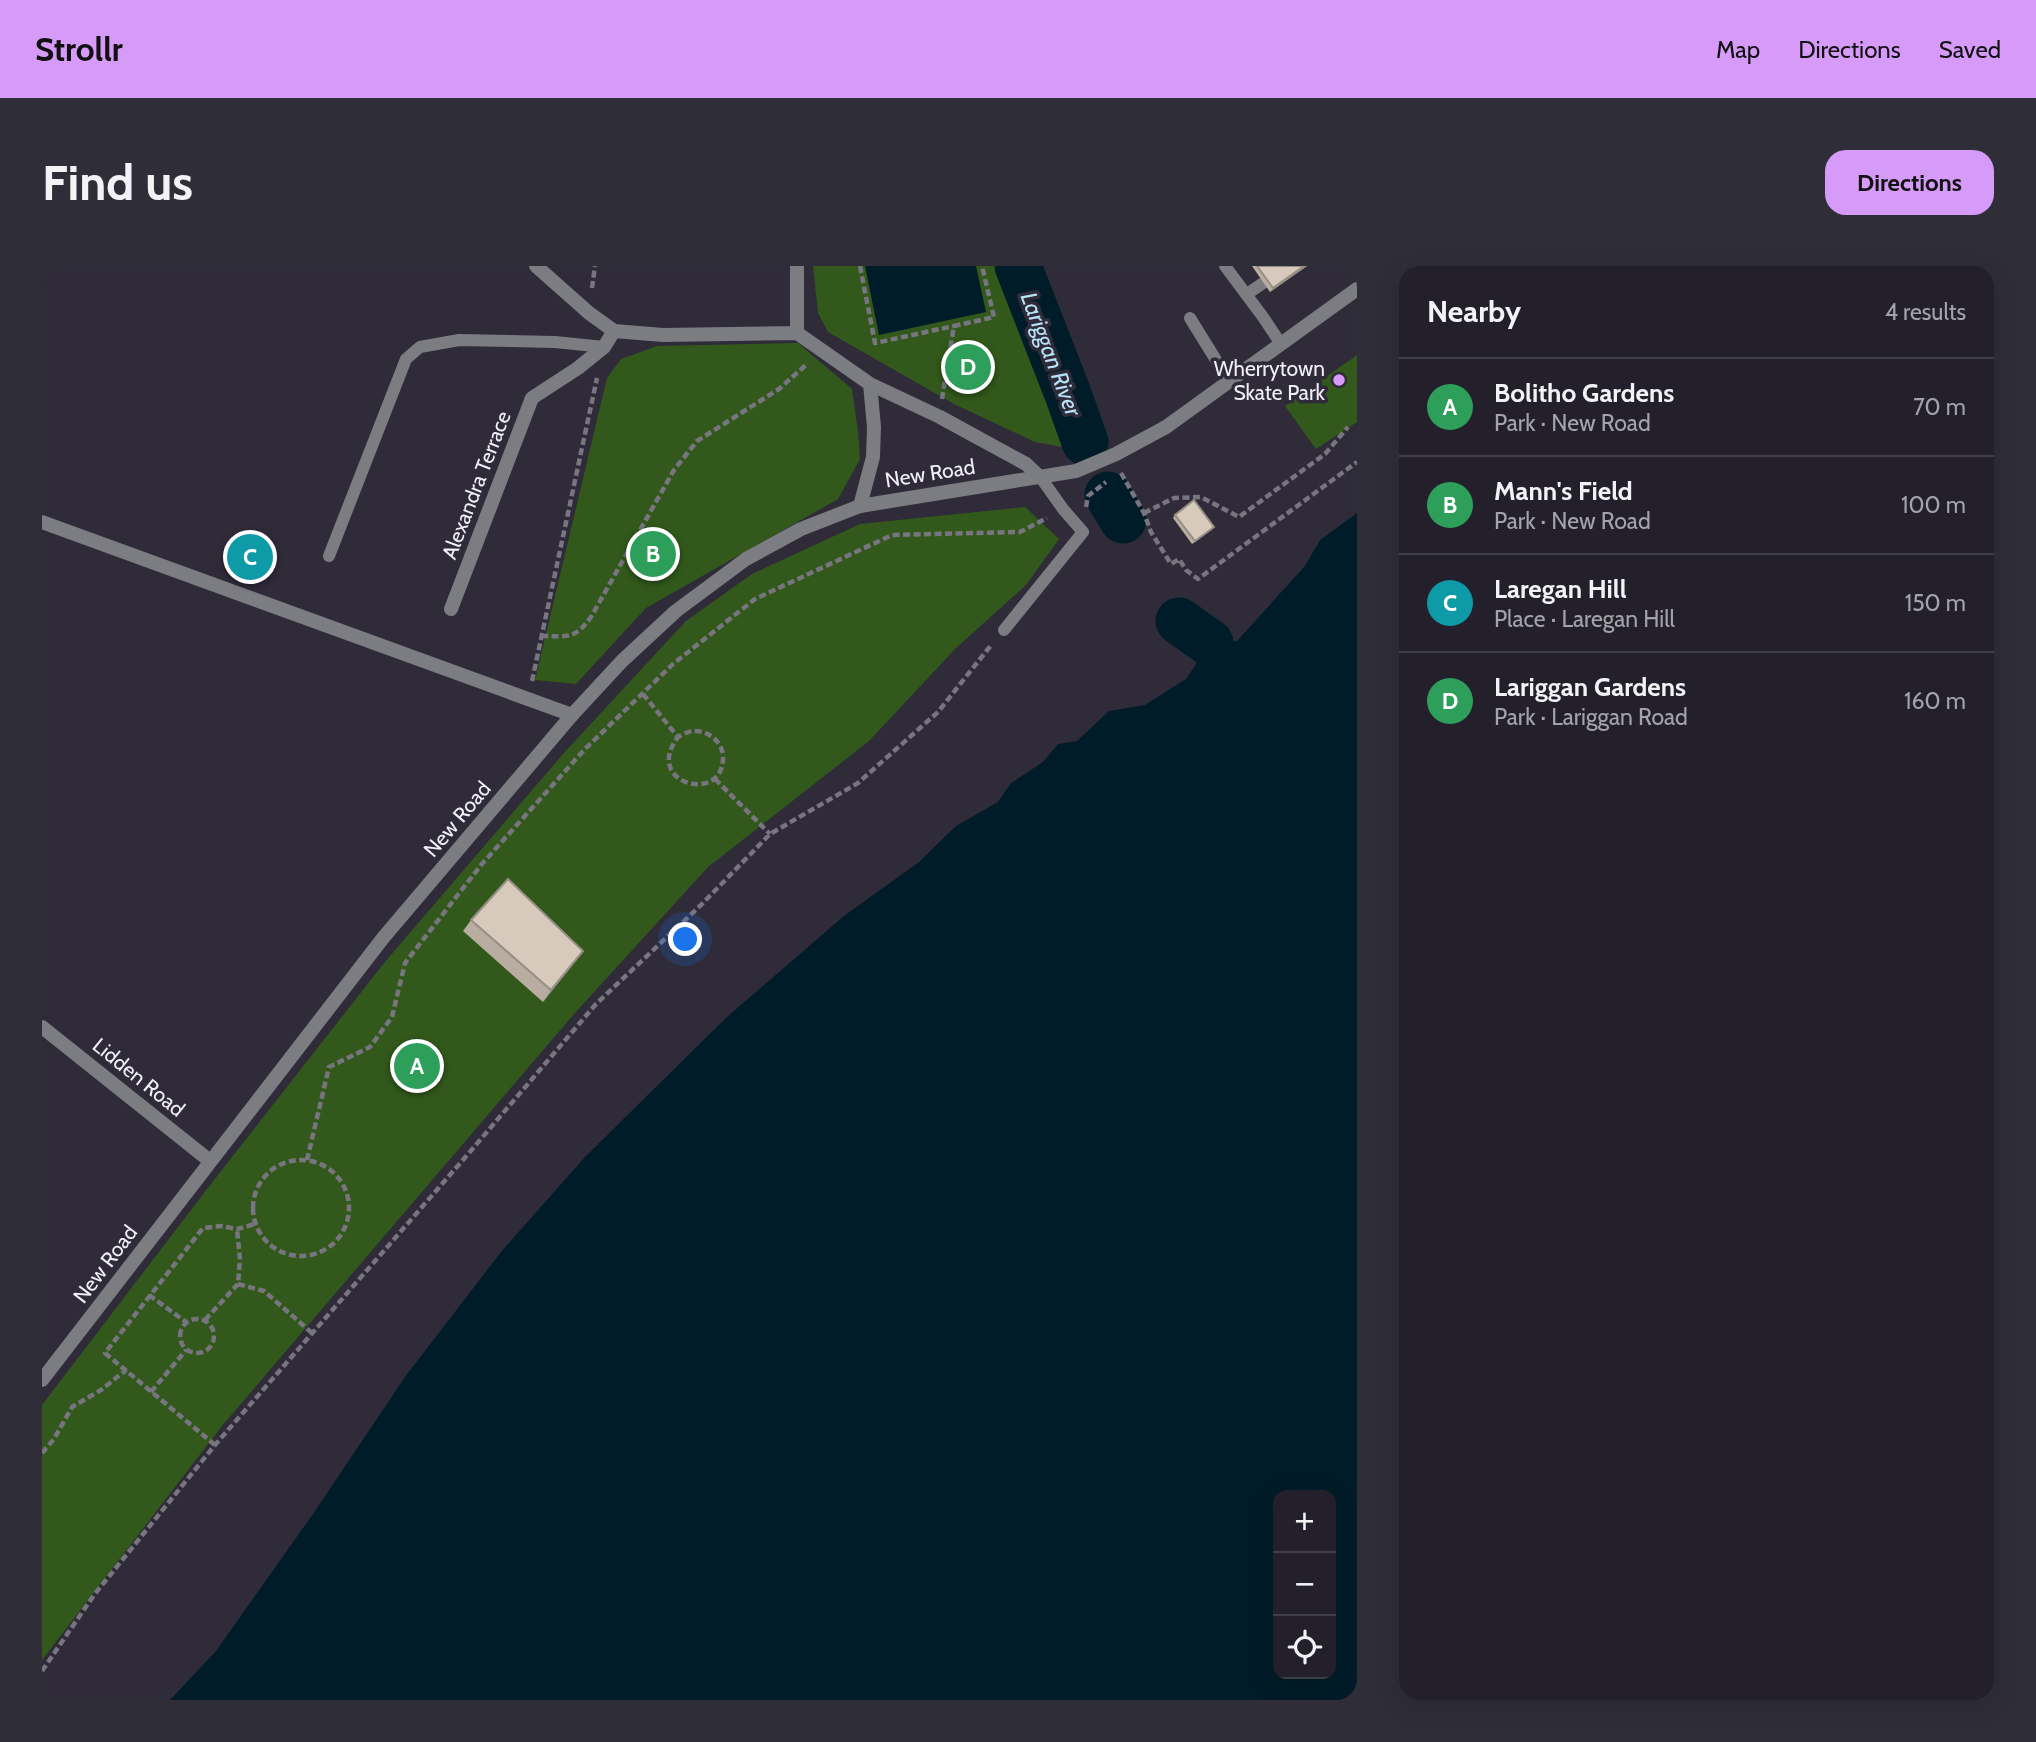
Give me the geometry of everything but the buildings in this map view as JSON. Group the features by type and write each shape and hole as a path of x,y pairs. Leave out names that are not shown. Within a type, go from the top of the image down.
{"street":[{"path":"536,266 589,313 614,331 663,335 797,333 870,384 940,417 1026,464 1041,478"},
{"path":"797,266 797,333"},
{"name":"New Road","path":"42,1380 383,939 572,715 622,661 676,611 736,566 801,528 860,506 1076,471 1116,454 1166,426 1357,289"},
{"name":"Alexandra Terrace","path":"451,608 532,398 578,368 604,347 614,331"},
{"path":"860,506 873,457 870,384"},
{"path":"42,523 572,715"},
{"name":"Lidden Road","path":"42,1027 210,1161"}],"lane":[{"path":"1226,266 1280,344"},
{"path":"1247,294 1287,266"},
{"path":"1190,318 1228,382"},
{"path":"329,556 406,359 420,347 459,340 555,342 604,347"},
{"path":"1004,630 1083,532 1041,478"}],"path":[{"path":"860,266 876,343 994,317 982,266"},
{"path":"940,417 954,326"},
{"path":"528,699 604,347"},
{"path":"541,636 568,636 579,633 591,617 674,470 697,441 779,388 822,351"},
{"path":"1144,513 1174,498 1201,497 1239,517 1325,454 1348,427"},
{"path":"307,1160 329,1066 370,1047 392,1017 405,963 481,865 586,748 673,664 755,599 892,535 1020,532 1088,496 1120,471 1144,513 1151,532 1171,564 1179,559 1186,570 1198,579 1357,462"},
{"path":"1083,532 1088,496"},
{"path":"42,1671 94,1595 215,1445 596,1004 701,905 770,834 858,783 938,712 1004,630"},
{"path":"643,694 678,737"},
{"path":"692,731 706,733 716,740 723,756 720,772 715,779 702,785 687,784 675,777 668,761 670,747 678,737 692,731"},
{"path":"715,779 770,834"},
{"path":"307,1160 322,1165 335,1173 345,1186 349,1217 344,1232 334,1245 320,1253 305,1257 289,1255 274,1248 263,1237 256,1224 253,1208 256,1192 264,1178 283,1164 307,1160"},
{"path":"215,1445 105,1353 203,1228 221,1226 237,1229 256,1224"},
{"path":"205,1321 238,1284 240,1259 237,1229"},
{"path":"238,1284 264,1291 312,1333"},
{"path":"149,1295 186,1322"},
{"path":"195,1319 209,1324 215,1334 208,1350 197,1354 186,1350 180,1341 186,1322 195,1319"},
{"path":"152,1392 186,1350"},
{"path":"42,1453 54,1439 72,1408 126,1370"}],"green space":[{"path":"813,266 1012,266 1059,403 1062,447 1035,442 954,404 828,332 818,313"},
{"path":"798,343 852,389 860,459 838,499 646,608 576,684 535,680 607,378 621,359 657,346"},
{"name":"Wherrytown Skate Park","path":"1357,355 1357,422 1316,449 1285,406"},
{"path":"1025,507 1059,539 1026,585 956,648 869,741 708,867 574,1014 222,1426 42,1660 42,1405 384,963 563,754 686,621 752,574 860,524"}],"water":[{"path":"865,266 976,266 986,312 879,335"},
{"path":"1357,513 1357,1700 170,1700 216,1651 405,1377 501,1252 585,1157 727,1017 844,916 919,862 956,826 998,802 1011,783 1043,762 1058,744 1077,741 1109,711 1145,705 1186,679 1210,643 1237,641 1305,566 1320,540"}],"waterway":[{"name":"Lariggan River","path":"1018,266 1085,442"},
{"name":"Lariggan River","path":"1108,495 1123,520"},
{"name":"Lariggan River","path":"1179,621 1210,643"}],"place":[{"name":"Lariggan Gardens","path":"968,367"},
{"name":"Wherrytown Skate Park","path":"1339,380"},
{"name":"Mann's Field","path":"653,554"},
{"name":"Laregan Hill","path":"250,557"},
{"name":"Bolitho Gardens","path":"417,1066"}]}
